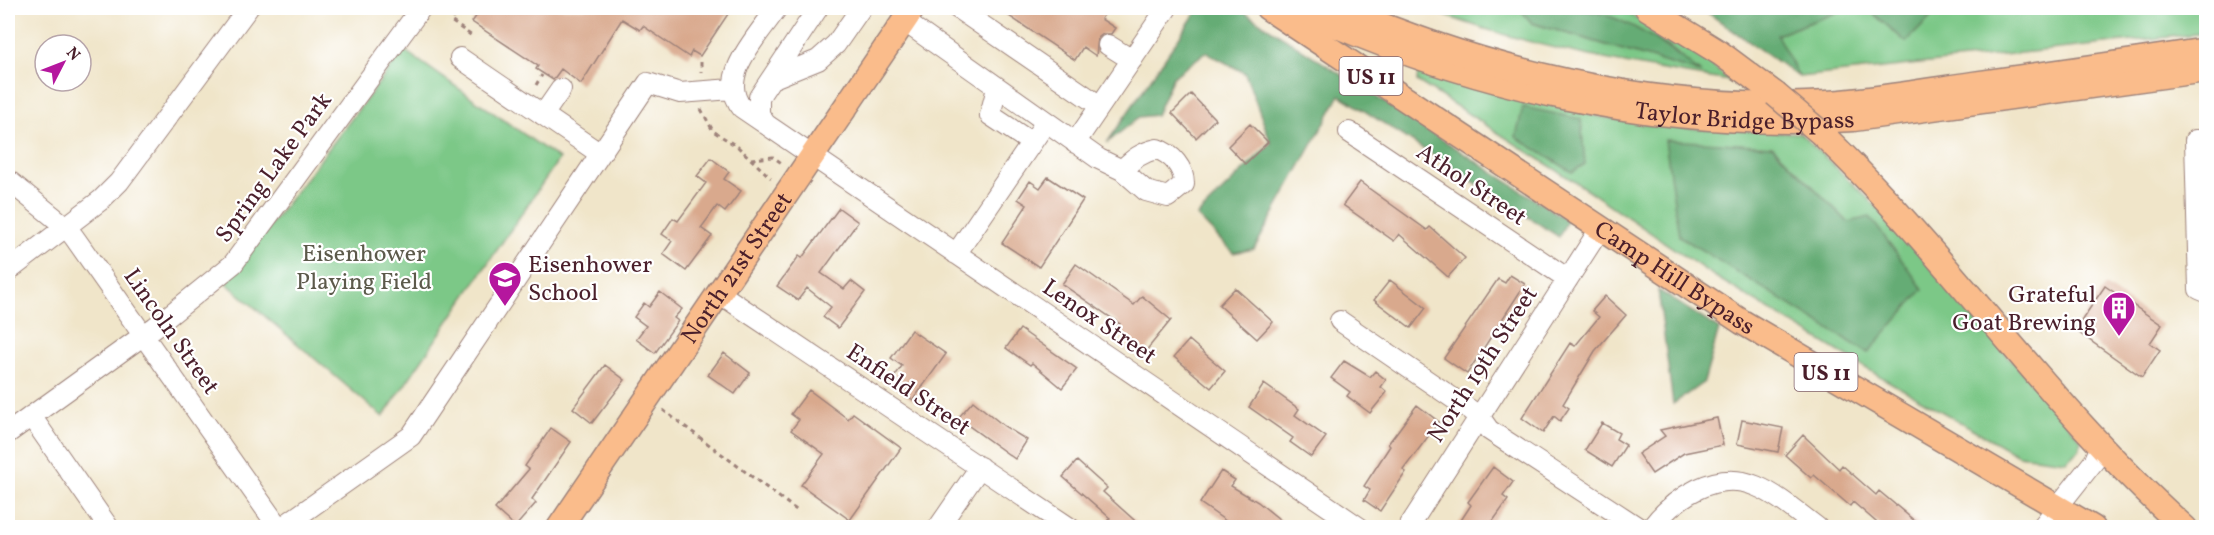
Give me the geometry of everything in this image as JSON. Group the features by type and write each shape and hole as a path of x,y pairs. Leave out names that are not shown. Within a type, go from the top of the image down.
{"main road":[{"name":"Camp Hill Bypass","path":"1268,8 1742,322 2093,528"},
{"name":"Taylor Bridge Bypass","path":"1296,8 1379,44 1471,75 1584,102 1709,119 1807,122 1854,119 2206,70"},
{"path":"1340,8 1439,46 1569,81 1662,96 1760,104 1852,101 2206,50"},
{"path":"1647,8 1720,53 1775,94 1822,134 1898,214 2101,447 2185,528"},
{"name":"North 21st Street","path":"559,528 908,14"}],"street":[{"path":"8,271 101,200 124,175 248,8"},
{"name":"Spring Lake Park","path":"8,433 144,335 233,264 421,8"},
{"path":"280,528 411,436 648,83 680,93 732,89 736,70 777,8"},
{"path":"765,123 757,105 769,80 818,8"},
{"path":"769,80 783,72 818,60 836,44 861,8"},
{"path":"957,8 1100,106"},
{"path":"1075,143 1132,60 1159,10"},
{"path":"908,14 998,88 1099,159 1122,170"},
{"path":"1108,45 1132,60"},
{"path":"460,58 599,153"},
{"path":"998,88 990,115 1032,143"},
{"path":"543,115 561,89"},
{"name":"Lenox Street","path":"732,89 734,98 742,108 1360,528"},
{"path":"956,254 1046,122"},
{"name":"Athol Street","path":"1349,132 1568,279"},
{"path":"2206,140 2195,140 2199,289 2206,292"},
{"name":"Lincoln Street","path":"8,180 66,227 280,528"},
{"name":"North 19th Street","path":"1408,528 1600,229"},
{"name":"Enfield Street","path":"719,292 1071,528"},
{"path":"1340,321 1479,416 1489,430 1639,528"},
{"path":"31,416 109,528"},
{"path":"2041,528 2095,460 2101,447"},
{"path":"938,528 980,467"},
{"path":"1651,528 1673,505 1697,488 1724,481 1737,481 1755,485 1771,494 1818,528"}],"path":[{"path":"461,8 451,21 472,36"},
{"path":"701,62 701,108 708,126 738,147 773,180"},
{"path":"536,85 542,75"},
{"path":"751,159 773,157 784,164"},
{"path":"647,399 799,512"}],"green space":[{"path":"1199,8 1238,8 1567,220 1559,237 1340,95 1254,249 1233,253 1197,216 1271,143 1245,73 1206,52 1173,77 1156,115 1139,117 1107,143"},
{"path":"1425,8 1519,8 1532,23 1699,72 1669,47 1603,14 1566,8 1619,8 1700,55 1730,81 1537,44"},
{"path":"1519,8 1571,9 1615,18 1654,39 1701,73 1532,23"},
{"path":"1701,8 1848,8 1777,35 1799,77"},
{"path":"1848,8 1867,8 1906,42 1931,16 1929,8 2206,8 2206,33 1799,77 1776,35"},
{"path":"1867,8 1929,8 1932,16 1906,42"},
{"name":"Eisenhower Playing Field","path":"404,50 559,159 383,417 226,283"},
{"path":"1418,73 1596,116 1662,127 1800,133 1883,213 2081,439 2079,449 2066,461 2018,455 1874,373 1714,276 1586,189 1417,81","holes":["1772,146 1848,222 1867,352"]},
{"path":"1523,107 1581,119 1585,164 1572,172 1516,137"},
{"path":"1665,140 1772,146 1848,222 1870,217 1923,289 1868,353 1679,236"},
{"path":"1658,290 1719,329 1704,382 1673,404"}],"building":[{"path":"482,8 732,8 700,56 692,51 689,57 643,26 640,30 622,19 581,84 561,69 553,80 536,69 538,66 472,22"},
{"path":"997,8 1108,8 1101,19 1115,28 1111,34 1103,34 1098,38 1096,56 1083,47 1075,60"},
{"path":"1191,94 1215,119 1196,138 1172,113"},
{"path":"1250,124 1268,142 1245,164 1228,146"},
{"path":"711,158 729,172 724,179 741,191 725,212 717,206 701,228 712,236 686,271 663,254 672,241 662,234 673,218 678,221 706,183 697,176"},
{"path":"1048,177 1083,200 1039,267 1002,243 1027,205 1018,199 1030,181 1040,188"},
{"path":"1360,182 1427,230 1430,227 1465,258 1448,277 1399,234 1394,241 1343,205"},
{"path":"839,208 858,222 821,273 844,289 851,281 865,292 838,328 823,317 831,307 807,288 798,300 777,286 799,256 802,258"},
{"path":"1076,264 1134,305 1142,296 1171,320 1145,352 1116,329 1120,324 1062,284"},
{"path":"1510,275 1525,284 1467,374 1444,358 1498,279 1505,283"},
{"path":"1390,280 1426,308 1411,328 1374,300"},
{"name":"Grateful Goat Brewing","path":"2105,286 2162,325 2150,343 2160,350 2142,377 2075,330"},
{"path":"1235,288 1273,322 1257,339 1219,305"},
{"path":"660,292 682,309 674,318 678,321 655,353 636,339 646,326 634,317 644,303 649,307"},
{"path":"1605,296 1626,315 1595,351 1563,404 1569,408 1560,421 1554,416 1543,433 1522,418 1570,343 1575,346 1599,317 1592,311"},
{"path":"1020,329 1077,369 1062,388 1032,363 1030,365 1006,348"},
{"path":"911,330 946,354 913,400 890,383 902,366 891,358"},
{"path":"1189,340 1225,371 1211,388 1174,357"},
{"path":"724,353 750,373 735,394 708,375"},
{"path":"1344,361 1370,377 1375,371 1386,380 1381,387 1387,392 1370,413 1347,396 1350,392 1331,378"},
{"path":"605,365 625,380 592,423 573,408"},
{"path":"1264,384 1299,409 1295,415 1326,437 1311,457 1290,442 1293,438 1249,407"},
{"path":"809,390 848,419 853,413 901,448 850,520 801,485 824,454 791,430 799,420 791,414"},
{"path":"973,401 1004,426 1027,440 1015,459 958,418"},
{"path":"1417,405 1439,422 1403,470 1406,472 1380,511 1364,500 1370,490 1364,486 1390,446 1388,444"},
{"path":"1717,418 1723,445 1684,453 1652,474 1638,454 1665,436 1660,430"},
{"path":"1742,420 1783,428 1778,452 1737,444"},
{"path":"1602,423 1619,433 1616,439 1626,445 1612,467 1585,450"},
{"path":"551,428 571,442 532,499 536,503 515,527 495,509 529,469 525,466"},
{"path":"1803,435 1839,469 1842,465 1876,495 1879,491 1923,528 1883,528 1853,502 1850,506 1814,475 1811,478 1785,455"},
{"path":"1077,461 1107,488 1103,492 1143,528 1116,528 1108,520 1110,518 1063,477"},
{"path":"1493,467 1513,482 1503,496 1508,500 1488,528 1456,528 1471,505 1468,502"},
{"path":"1221,471 1235,480 1231,486 1258,502 1290,528 1236,528 1200,503"}],"place":[{"name":"Eisenhower School","path":"505,307"},
{"name":"Grateful Goat Brewing","path":"2119,337"}]}
